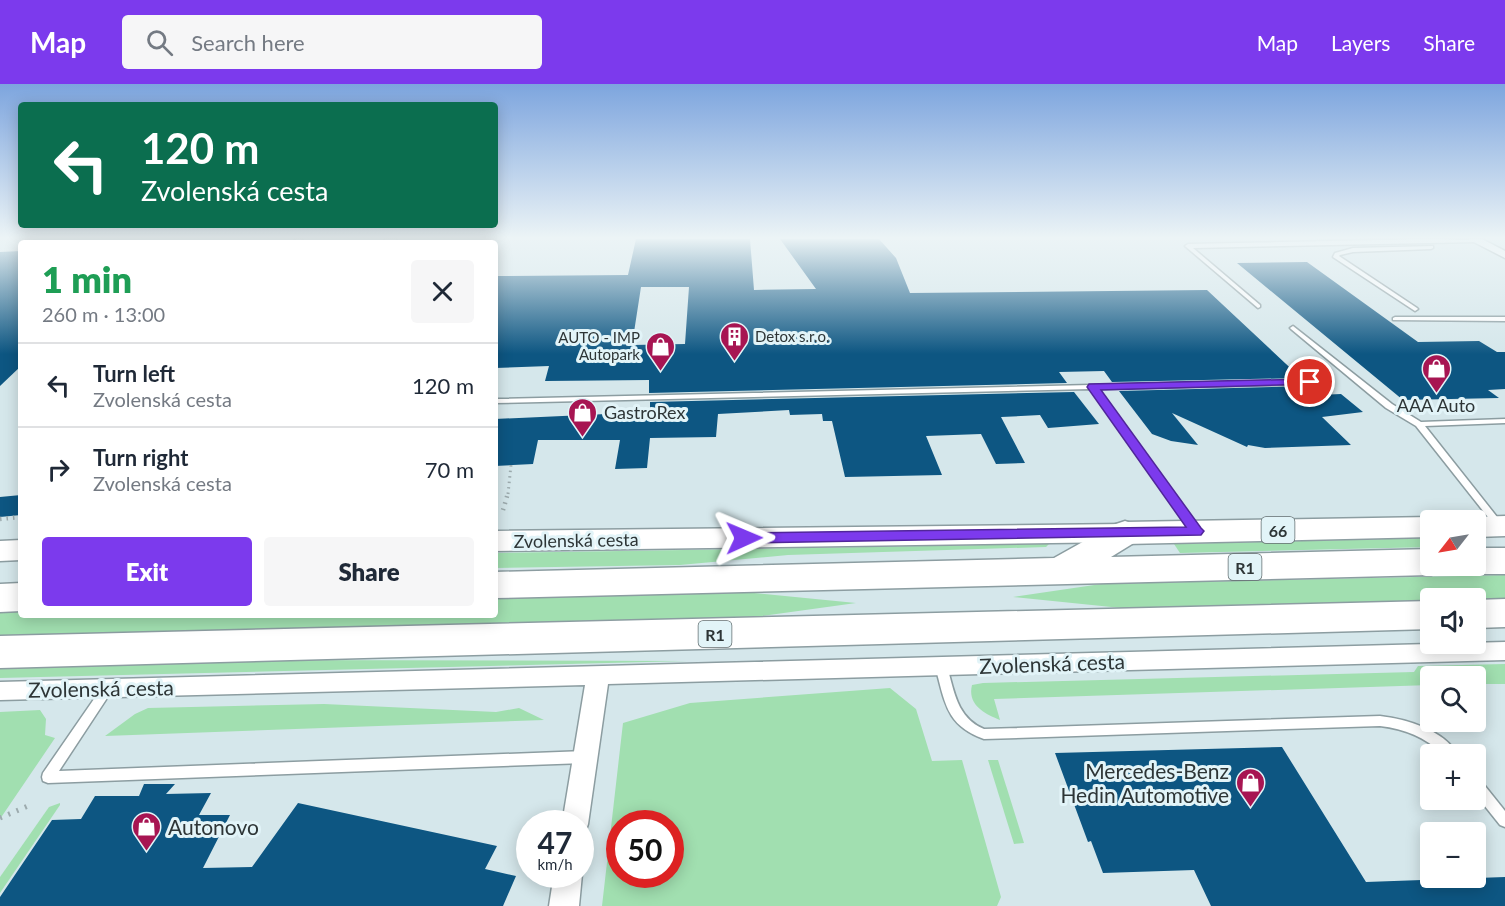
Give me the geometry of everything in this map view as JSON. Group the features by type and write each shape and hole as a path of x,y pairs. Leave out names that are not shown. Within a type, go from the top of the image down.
{"highway":[{"path":"1059,571 1125,533"},
{"path":"1486,548 1496,535"},
{"name":"R1","path":"498,585 1420,562"},
{"path":"0,598 18,597"},
{"path":"1486,614 1505,613"},
{"name":"R1","path":"0,652 1420,615"}],"main road":[{"name":"Zvolenská cesta","path":"498,541 1420,527"},
{"path":"0,550 18,550"}],"street":[{"name":"Zvolenská cesta","path":"0,691 1505,651"},
{"path":"577,810 598,676"},
{"path":"564,906 566,888"}],"lane":[{"path":"1225,277 1258,306"},
{"path":"1367,277 1415,309"},
{"path":"1395,320 1505,319"},
{"path":"1293,328 1389,406 1419,424 1496,535"},
{"path":"498,401 1310,382"},
{"path":"1093,387 1196,531"},
{"path":"1419,424 1505,421"},
{"path":"941,666 957,717 968,730 984,734 1380,721 1399,722 1418,728 1438,744"},
{"path":"108,688 48,777 585,757"},
{"path":"1486,798 1505,821"}],"path":[{"path":"502,510 508,494 511,465"},
{"path":"0,519 18,517"},
{"path":"0,818 28,806"}],"green space":[{"path":"1420,538 1420,547 1180,553 1174,544"},
{"path":"1049,544 1046,547 788,555 680,565 498,568 498,553"},
{"path":"1505,575 1505,600 1486,599 1486,588 1420,588 1420,602 1131,609 1013,597 1101,584"},
{"path":"744,592 856,603 748,618 0,639 0,612 18,611 18,618 498,618 498,598"},
{"path":"222,660 687,661 0,678 0,668"},
{"path":"1505,664 1505,684 1486,684 1486,666 1420,666 1420,685 994,699 1000,720 978,708 971,692 972,685 983,683 1414,672 1418,666"},
{"path":"890,688 916,709 932,761 962,760 1001,897 997,906 602,906 606,871 606,888 684,888 684,810 613,810 623,723 690,703"},
{"path":"324,704 496,712 519,708 544,720 105,736 135,714 148,708"},
{"path":"40,710 46,719 45,735 55,738 0,819 0,712"},
{"path":"988,760 998,760 1024,843 1014,844"},
{"path":"60,803 0,893 0,877 49,807"}],"building":[{"path":"0,277 18,277 18,369 0,386"},
{"path":"498,277 753,277 754,290 816,289 808,277 904,277 910,293 1207,290 1301,378 1112,382 1104,371 1059,372 1067,383 649,393 649,380 545,381 549,366 498,368","holes":["641,287 689,287 685,344 632,345"]},
{"path":"1254,277 1328,277 1418,342 1479,341 1497,352 1505,352 1505,389 1488,390 1499,398 1403,400"},
{"path":"1310,386 1319,395 1341,394 1363,412 1322,417 1351,445 1265,448 1248,445 1247,447 1172,413 1198,445 1171,441 1152,434 1119,391"},
{"path":"1074,392 1099,424 1048,428 1040,415 1001,417 1025,463 996,464 981,434 926,436 942,475 845,477 832,421 823,421 822,414 790,415 789,410 718,414 716,437 650,438 647,468 615,469 620,440 538,440 533,464 498,466 498,419 650,412 650,402"},
{"path":"18,495 18,515 0,517 0,497"},
{"path":"1282,747 1366,882 1420,880 1420,888 1486,888 1486,878 1505,877 1505,906 1211,906 1194,870 1103,873 1091,841 1088,842 1055,753"},
{"path":"144,784 175,784 166,794 211,793 199,815 230,815 203,868 252,867 298,803 497,846 485,869 516,876 503,906 0,906 0,897 52,820 81,819 95,796 139,796"}],"place":[{"name":"Detox s.r.o.","path":"734,362"},
{"name":"AUTO - IMP Autopark","path":"661,372"},
{"name":"AAA Auto","path":"1436,394"},
{"name":"GastroRex","path":"583,438"},
{"name":"Mercedes-Benz Hedin Automotive","path":"1250,808"},
{"name":"Autonovo","path":"147,852"}],"route":[{"path":"744,538 1196,531 1093,387 1310,382"}]}
